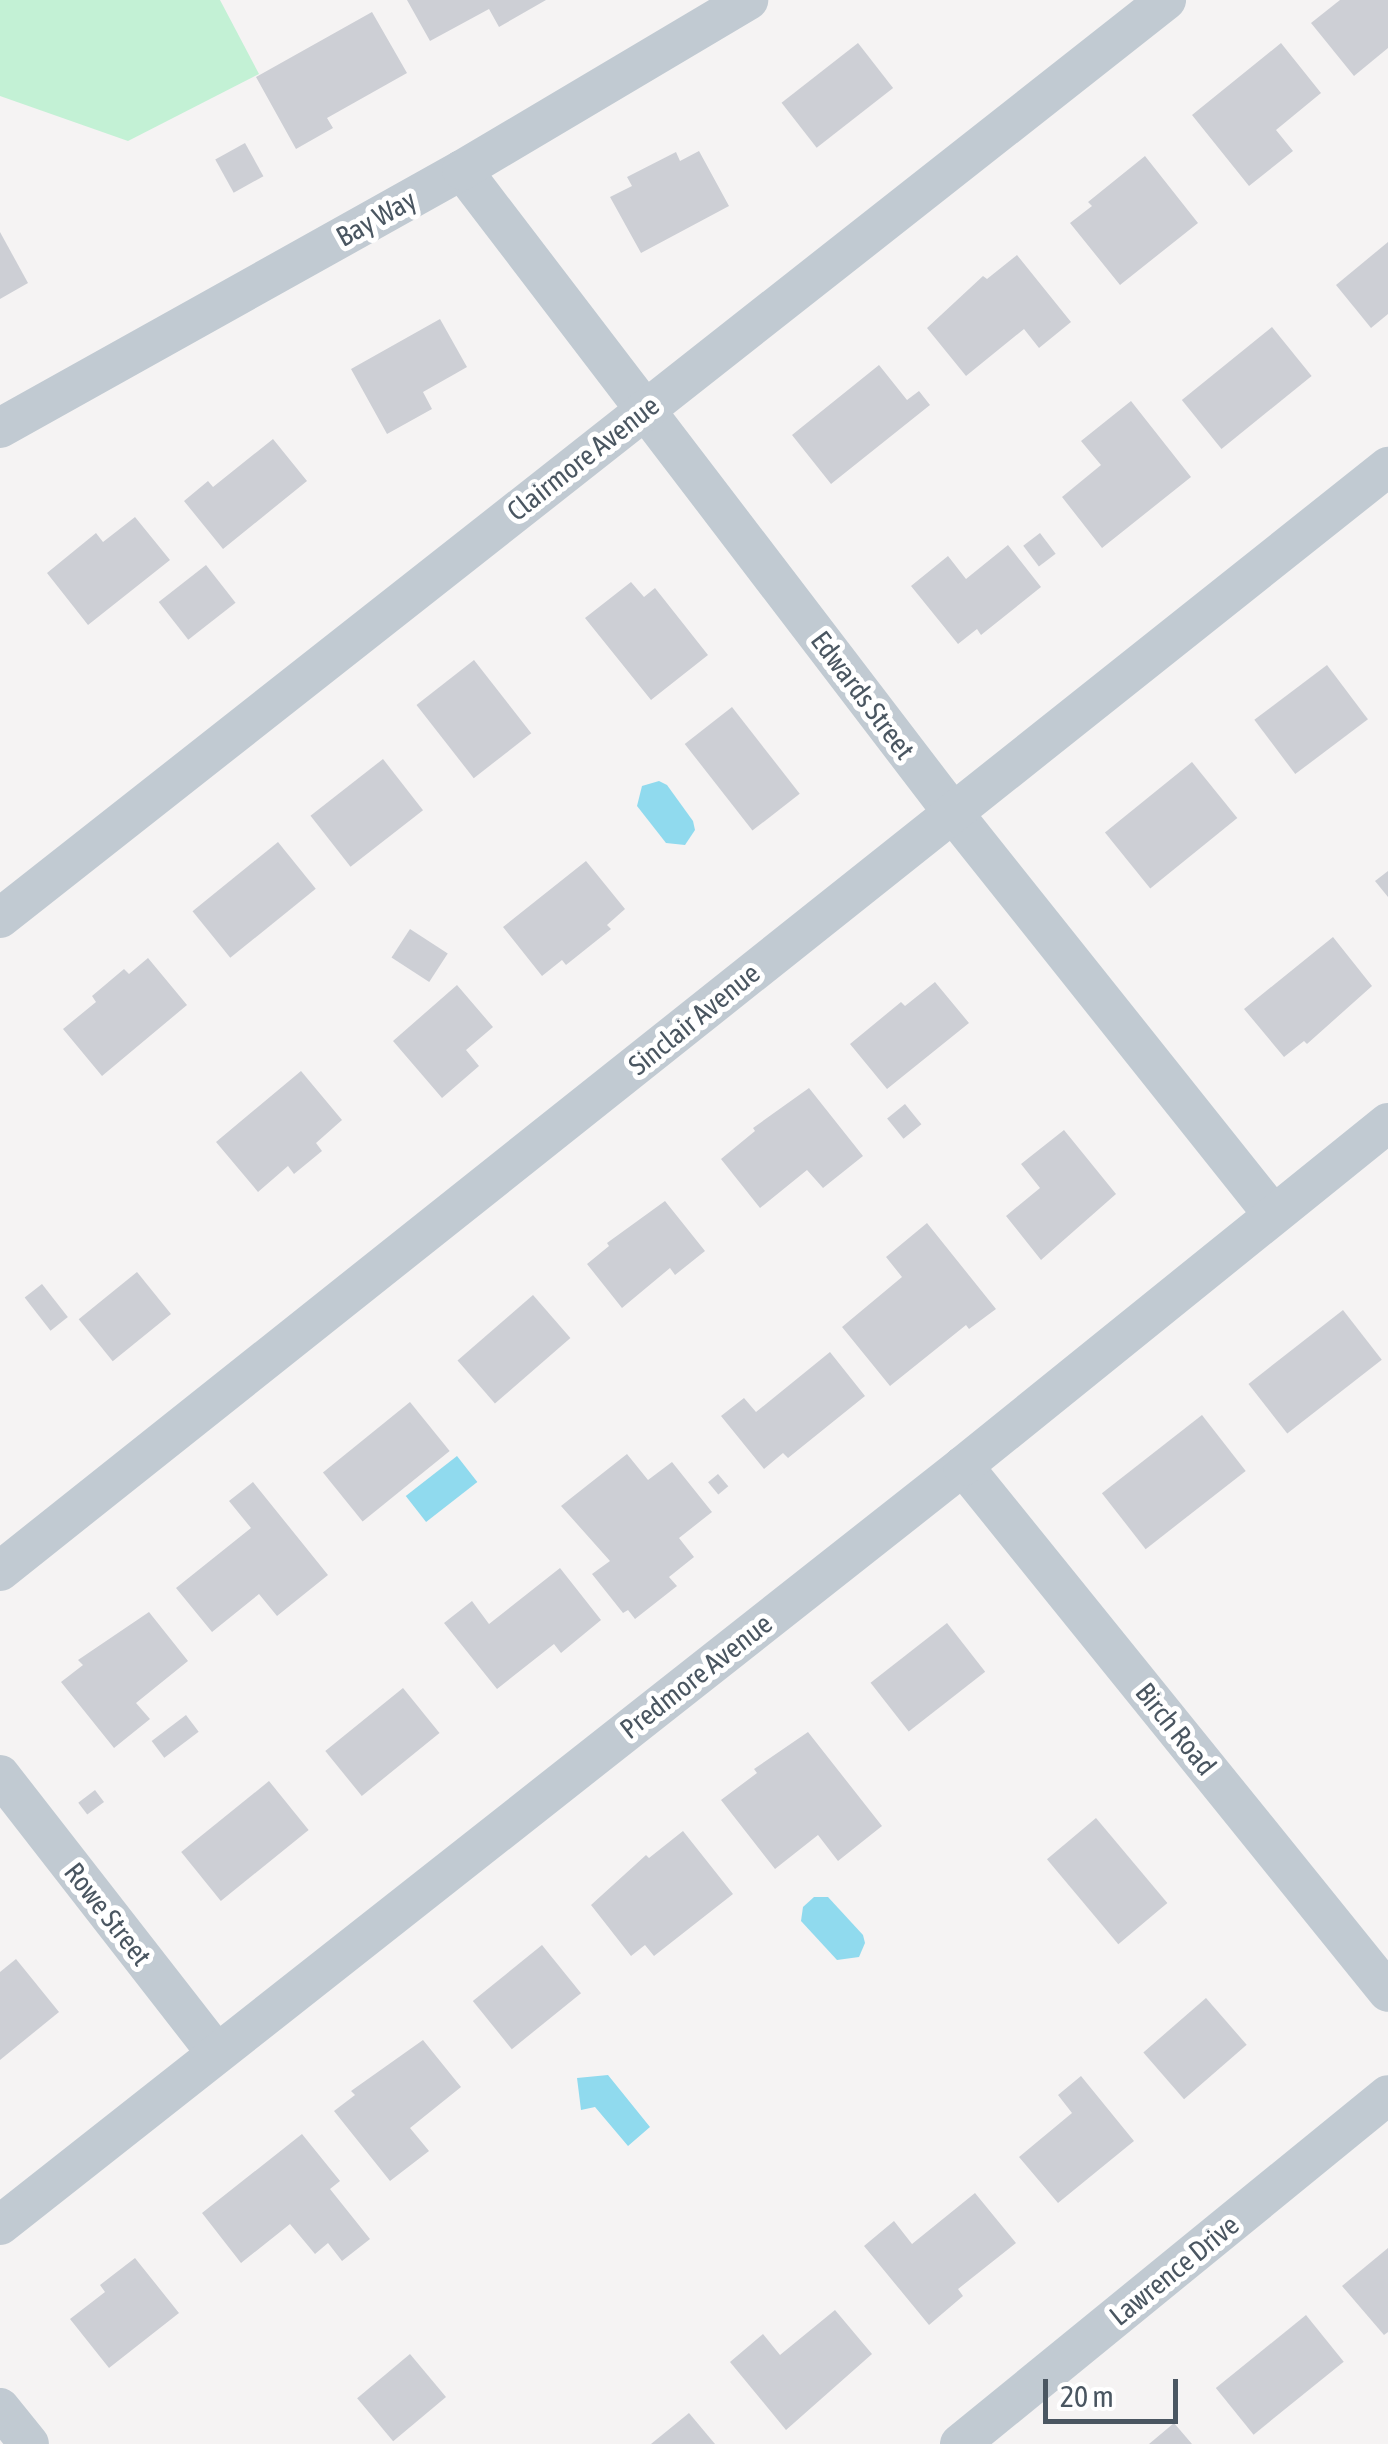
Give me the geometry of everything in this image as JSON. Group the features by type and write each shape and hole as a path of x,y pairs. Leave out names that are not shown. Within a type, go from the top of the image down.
{"street":[{"name":"Bay Way","path":"0,428 462,170 748,0"},
{"name":"Clairmore Avenue","path":"0,918 1166,0"},
{"name":"Edwards Street","path":"462,170 952,814 1272,1213"},
{"name":"Sinclair Avenue","path":"0,1571 1388,467"},
{"name":"Predmore Avenue","path":"0,2225 963,1466 1388,1122"},
{"name":"Birch Road","path":"963,1466 1388,1992"},
{"name":"Rowe Street","path":"0,1775 216,2052"},
{"name":"Lawrence Drive","path":"960,2444 1388,2095"},
{"path":"0,2408 29,2444"}],"green space":[{"path":"0,0 220,0 259,74 128,141 0,96"}],"water":[{"path":"659,781 667,785 693,821 695,830 685,845 666,843 637,806 642,786"},
{"path":"457,1456 477,1482 426,1522 406,1496"},
{"path":"814,1897 828,1897 863,1935 865,1943 859,1957 837,1960 801,1921 803,1907"},
{"path":"608,2075 650,2127 628,2146 595,2107 581,2110 577,2078"}],"building":[{"path":"407,0 546,0 499,27 489,9 430,41"},
{"path":"1340,0 1388,0 1388,48 1354,76 1311,23"},
{"path":"372,12 407,73 327,118 333,128 296,149 256,77"},
{"path":"858,43 893,88 817,148 782,103"},
{"path":"1281,43 1321,93 1276,130 1293,151 1249,186 1192,115"},
{"path":"245,143 263,176 234,193 215,159"},
{"path":"699,151 729,206 641,253 610,197 632,186 627,177 676,152 680,161"},
{"path":"1145,156 1198,223 1120,285 1070,223 1092,206 1088,202"},
{"path":"0,232 28,283 0,299"},
{"path":"1388,242 1388,314 1371,328 1336,285"},
{"path":"1017,255 1071,322 1039,348 1024,329 966,376 927,328 983,276 987,279"},
{"path":"440,319 467,367 423,392 432,409 387,434 351,369"},
{"path":"1272,327 1312,376 1221,449 1182,400"},
{"path":"879,365 907,400 919,391 930,405 831,484 792,435"},
{"path":"1131,401 1191,477 1102,548 1062,497 1101,465 1081,441"},
{"path":"273,439 307,481 223,549 184,501 208,481 213,487"},
{"path":"135,517 170,560 88,625 47,573 96,533 103,542"},
{"path":"1040,533 1056,554 1039,566 1023,546"},
{"path":"1008,545 1041,587 981,635 977,629 958,644 911,586 948,556 966,579"},
{"path":"206,565 236,603 188,640 159,602"},
{"path":"631,582 644,597 655,588 708,655 651,700 585,618"},
{"path":"474,660 531,733 474,778 416,705"},
{"path":"1327,665 1368,719 1295,774 1254,720"},
{"path":"732,707 800,794 752,831 685,744"},
{"path":"383,759 423,810 351,867 311,816"},
{"path":"1192,762 1237,818 1150,888 1105,832"},
{"path":"278,842 316,889 230,958 193,911"},
{"path":"586,861 625,909 607,925 611,929 566,965 562,960 542,976 503,927"},
{"path":"1388,871 1388,897 1375,881"},
{"path":"410,929 448,954 429,982 391,958"},
{"path":"1333,937 1372,986 1307,1044 1304,1041 1284,1057 1244,1009"},
{"path":"148,958 187,1005 102,1076 63,1029 96,1002 92,996 124,969 129,974"},
{"path":"935,982 969,1023 887,1089 850,1044 901,1002 905,1006"},
{"path":"457,985 493,1027 466,1050 479,1066 442,1098 393,1041"},
{"path":"301,1071 342,1120 316,1143 322,1151 294,1174 288,1166 258,1192 216,1142"},
{"path":"809,1088 863,1156 823,1188 807,1170 760,1208 721,1159 755,1131 753,1128"},
{"path":"905,1104 921,1124 903,1139 887,1118"},
{"path":"1064,1130 1116,1194 1041,1260 1006,1216 1040,1188 1021,1164"},
{"path":"665,1201 705,1251 675,1275 670,1268 622,1308 587,1264 609,1246 607,1243"},
{"path":"927,1223 996,1309 969,1329 966,1325 890,1386 842,1327 902,1277 886,1257"},
{"path":"137,1272 171,1314 113,1361 79,1319"},
{"path":"42,1284 68,1317 51,1331 25,1298"},
{"path":"533,1295 570,1338 495,1404 458,1361"},
{"path":"1343,1310 1382,1360 1287,1434 1248,1384"},
{"path":"830,1352 865,1396 788,1458 783,1453 764,1469 721,1416 744,1398 756,1412"},
{"path":"410,1402 450,1451 363,1521 323,1472"},
{"path":"1202,1415 1246,1471 1146,1549 1102,1493"},
{"path":"627,1454 648,1480 672,1462 712,1512 679,1538 694,1557 669,1577 677,1586 635,1619 628,1610 623,1613 592,1574 610,1561 561,1506"},
{"path":"718,1474 728,1486 718,1495 708,1482"},
{"path":"253,1482 328,1575 277,1616 259,1594 212,1632 176,1588 251,1528 229,1501"},
{"path":"560,1568 601,1620 561,1653 554,1644 497,1689 444,1623 472,1601 489,1624"},
{"path":"149,1612 188,1661 136,1703 150,1719 114,1748 61,1682 83,1665 78,1660"},
{"path":"947,1623 985,1672 909,1732 871,1683"},
{"path":"403,1688 440,1733 362,1796 325,1751"},
{"path":"186,1715 199,1732 164,1758 152,1741"},
{"path":"808,1732 882,1826 838,1861 818,1835 775,1869 721,1800 757,1773 754,1769"},
{"path":"269,1781 309,1830 221,1901 181,1852"},
{"path":"95,1790 104,1802 87,1815 78,1803"},
{"path":"1096,1818 1167,1903 1118,1944 1047,1859"},
{"path":"683,1831 733,1894 654,1956 645,1945 631,1956 591,1905 646,1855 649,1858"},
{"path":"542,1945 581,1993 512,2049 473,2001"},
{"path":"16,1959 59,2012 0,2060 0,1972"},
{"path":"1206,1998 1247,2045 1184,2099 1143,2052"},
{"path":"423,2040 461,2087 410,2128 429,2151 390,2181 334,2111 355,2095 351,2091"},
{"path":"1081,2076 1134,2141 1058,2203 1019,2157 1072,2113 1058,2095"},
{"path":"302,2134 340,2181 330,2189 370,2239 342,2261 328,2243 315,2254 290,2224 241,2263 202,2213"},
{"path":"975,2193 1016,2243 958,2289 963,2296 929,2325 864,2246 894,2221 912,2244"},
{"path":"1388,2248 1388,2332 1384,2335 1342,2286"},
{"path":"135,2258 179,2313 109,2368 70,2319 105,2292 100,2285"},
{"path":"835,2310 872,2354 786,2430 730,2362 763,2334 780,2355"},
{"path":"1306,2315 1344,2362 1254,2435 1216,2388"},
{"path":"410,2354 446,2397 393,2441 357,2398"},
{"path":"689,2413 715,2444 651,2444"},
{"path":"1174,2423 1192,2444 1149,2444"}]}
